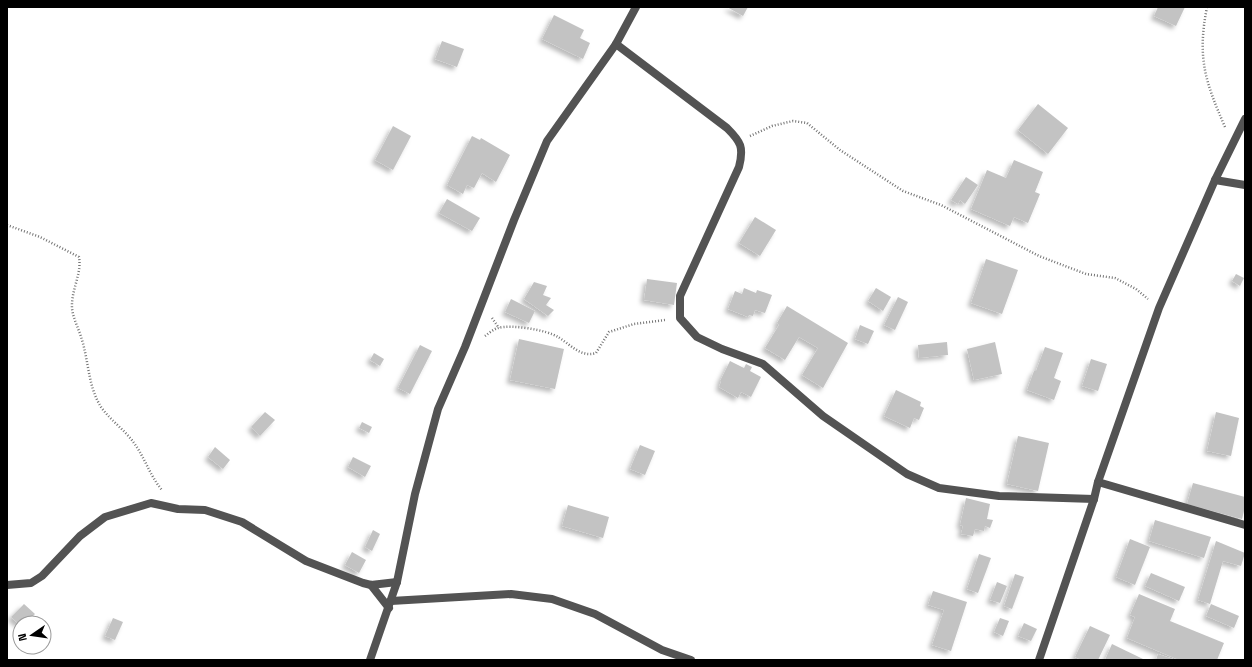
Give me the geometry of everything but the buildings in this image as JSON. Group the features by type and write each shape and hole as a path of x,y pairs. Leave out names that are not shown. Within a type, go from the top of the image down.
{"street":[{"path":"370,660 397,582 415,494 438,409 465,347 481,303 547,141 616,44 636,7"},
{"path":"616,44 727,128 739,141 742,154 739,167 680,296 680,318 697,337 722,349 763,364 823,416 907,474 939,488 999,496 1094,499"},
{"path":"1039,660 1158,308 1215,180 1245,119"},
{"path":"1215,180 1245,185"},
{"path":"1098,482 1245,525"},
{"path":"7,585 32,583 42,576 80,536 105,517 151,503 178,509 204,510 242,522 306,561 363,583 371,585 397,582"},
{"path":"371,585 390,604 511,594 552,599 595,614 662,650 691,660"}],"path":[{"path":"1207,7 1202,58 1209,91 1233,144"},
{"path":"739,141 772,126 793,121 807,123 857,162 903,191 941,205 1039,256 1086,274 1115,278 1136,289 1158,308"},
{"path":"7,225 40,237 80,257 80,269 73,290 72,308 73,317 82,338 94,394 102,408 134,442 162,490 188,509"},
{"path":"465,347 499,328 513,327 549,333 559,337 570,347 591,355 596,353 609,332 618,328 680,318"}]}
